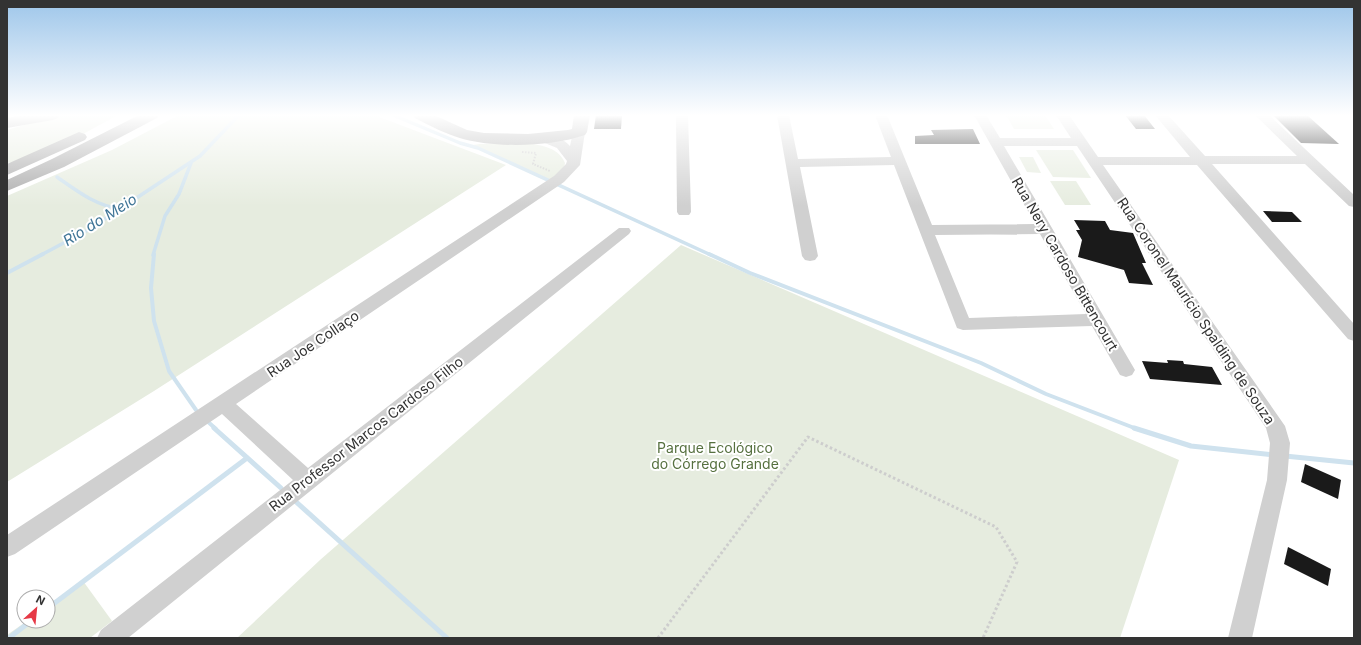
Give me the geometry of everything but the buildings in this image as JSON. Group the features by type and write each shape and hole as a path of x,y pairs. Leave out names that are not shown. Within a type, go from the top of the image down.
{"main road":[{"path":"11,167 59,145"},
{"path":"11,167 94,145"},
{"path":"7,186 96,145"}],"street":[{"path":"562,145 574,161"},
{"name":"Rua Joe Collaço","path":"7,546 223,404 557,180 570,169 574,161 577,145"},
{"path":"683,145 684,212"},
{"path":"789,145 810,256"},
{"path":"893,145 963,324 1096,320"},
{"name":"Rua Nery Cardoso Bittencourt","path":"997,145 1126,370"},
{"name":"Rua Coronel Maurício Spalding de Souza","path":"1082,145 1274,426 1280,443 1277,480 1240,638"},
{"path":"1187,145 1354,335"},
{"path":"1292,145 1354,203"},
{"path":"1094,161 1308,160"},
{"path":"792,163 899,161"},
{"path":"925,230 1044,229"},
{"name":"Rua Professor Marcos Cardoso Filho","path":"109,638 624,231"},
{"path":"223,404 307,480"}],"path":[{"path":"515,152 536,152 533,164 557,180"},
{"path":"658,638 808,437 996,527 1017,562 983,638"}],"green space":[{"path":"7,145 60,145 33,157 7,163"},
{"path":"121,145 453,145 506,165 154,391 7,482 7,196"},
{"path":"473,145 540,145 551,149 559,154 565,163 564,168 551,181"},
{"path":"1036,150 1073,150 1091,178 1053,177"},
{"path":"1019,157 1033,157 1041,173 1027,172"},
{"path":"1050,181 1076,181 1091,205 1065,205"},
{"name":"Parque Ecológico do Córrego Grande","path":"681,245 1179,460 1120,638 237,638 320,560"},
{"path":"83,581 112,621 90,638 7,638 7,635 16,629 56,629 56,600"}],"waterway":[{"name":"Rio do Meio","path":"120,209 200,156 210,145"},
{"path":"468,145 478,148 711,255"},
{"path":"153,255 165,216 179,194 191,163"},
{"path":"57,177 95,201 103,205 120,209"},
{"name":"Rio do Meio","path":"41,255 88,230 120,209"},
{"name":"Rio do Meio","path":"7,273 43,254"},
{"path":"154,254 151,288 154,321 169,371 196,410"},
{"path":"709,254 750,273 981,363 1046,394 1136,429"},
{"path":"207,421 216,429"},
{"path":"214,428 281,488"},
{"path":"1136,429 1191,446 1274,455"},
{"path":"1285,456 1354,463"},
{"path":"56,602 247,458"},
{"path":"294,500 447,638"},
{"path":"9,638 21,629"}]}
